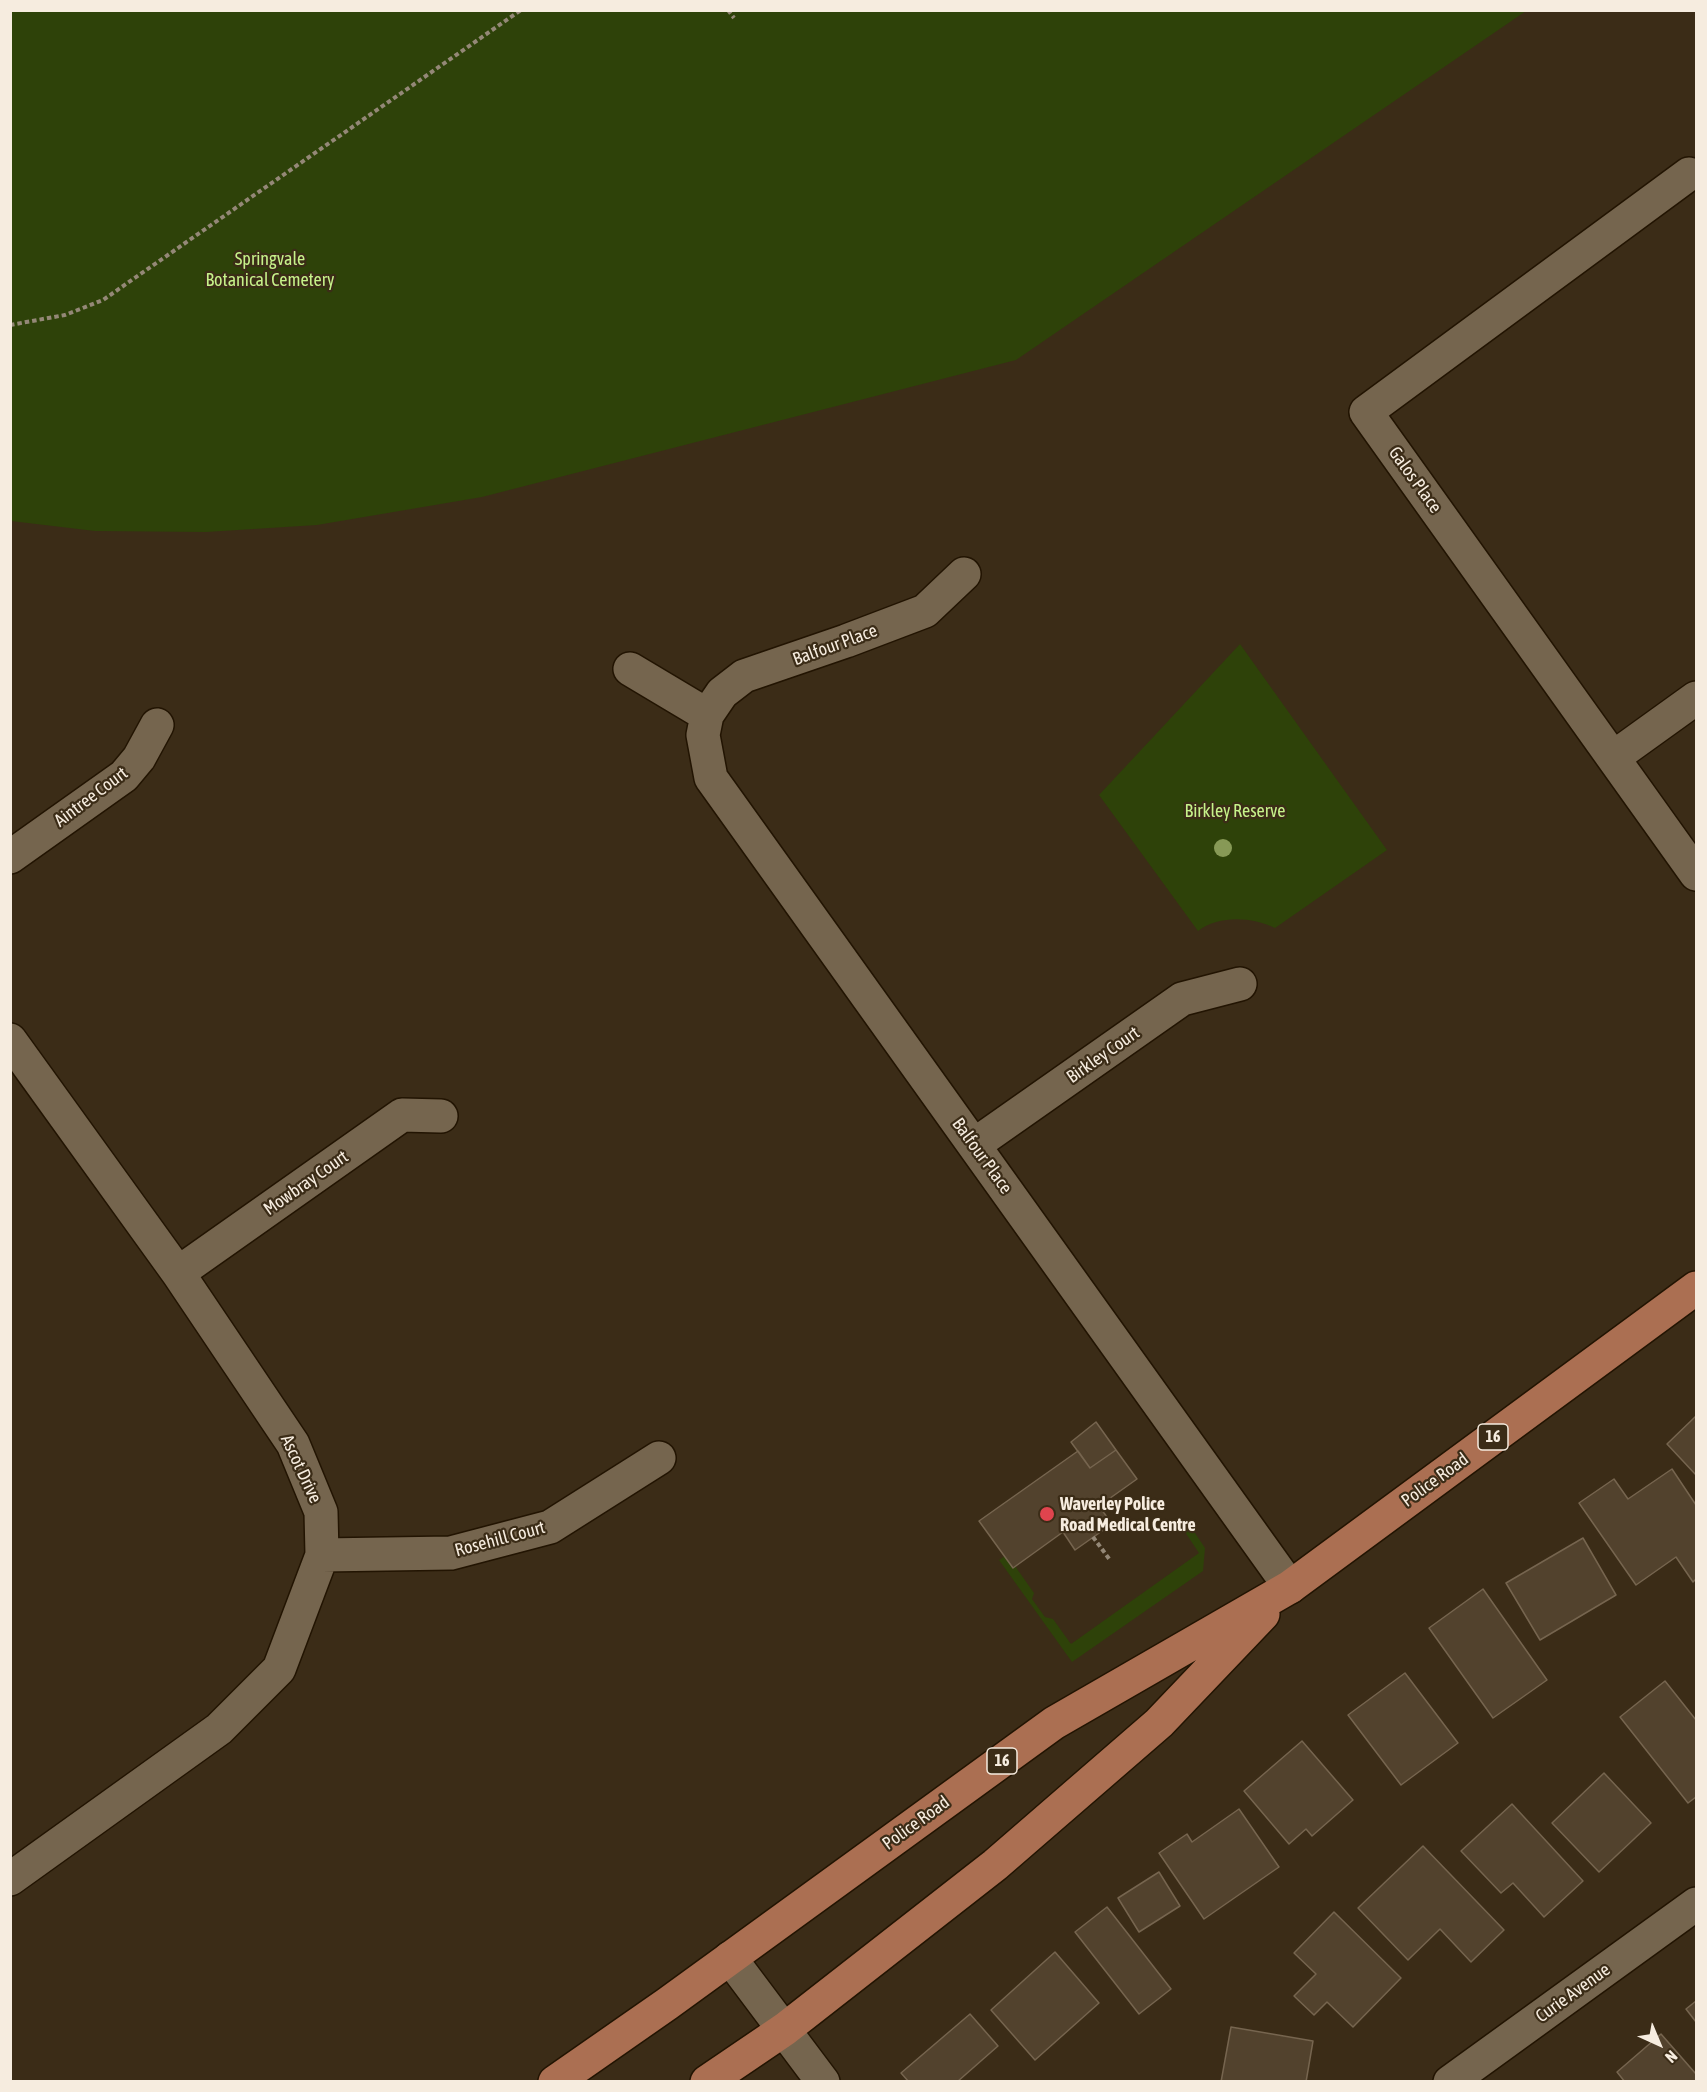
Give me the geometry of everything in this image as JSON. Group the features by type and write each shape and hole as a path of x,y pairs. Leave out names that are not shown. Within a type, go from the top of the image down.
{"main road":[{"name":"Police Road","path":"555,2082 1054,1723 1290,1587 1696,1288"},
{"name":"Police Road","path":"707,2082 785,2029 995,1865 1150,1731 1290,1587"}],"street":[{"name":"Galos Place","path":"1689,174 1366,412 1696,874"},
{"name":"Balfour Place","path":"964,574 925,611 744,676 722,693 708,715 703,735 711,778 1290,1587"},
{"path":"630,669 708,715"},
{"path":"1614,757 1696,698"},
{"name":"Aintree Court","path":"10,857 124,776 139,758 157,725"},
{"name":"Birkley Court","path":"974,1145 1182,999 1240,984"},
{"name":"Ascot Drive","path":"10,1040 178,1274 293,1444 321,1512 322,1555 279,1669 219,1730 10,1879"},
{"name":"Mowbray Court","path":"178,1274 402,1115 441,1116"},
{"name":"Rosehill Court","path":"322,1555 451,1552 550,1527 658,1458"},
{"name":"Curie Avenue","path":"1450,2082 1696,1904"},
{"path":"730,1958 823,2082"}],"path":[{"path":"10,325 65,315 104,300 521,10"},
{"path":"728,10 734,18"},
{"path":"1093,1537 1110,1560"}],"green space":[{"name":"Springvale Botanical Cemetery","path":"11,10 1526,11 1016,360 482,497 317,525 206,532 95,531 11,521"},
{"name":"Birkley Reserve","path":"1240,644 1387,850 1275,928 1266,924 1236,919 1216,922 1198,931 1099,795"},
{"path":"1189,1524 1205,1548 1203,1571 1072,1662 999,1560 1005,1556 1015,1566 1034,1593 1032,1599 1045,1617 1053,1619 1071,1644 1199,1553 1183,1529"}],"building":[{"path":"1696,1416 1696,1475 1667,1444"},
{"path":"1096,1422 1116,1450 1090,1468 1071,1442"},
{"name":"Waverley Police Road Medical Centre","path":"1116,1450 1137,1479 1099,1506 1112,1524 1075,1550 1063,1532 1013,1568 979,1521 1078,1451 1090,1468"},
{"path":"1672,1469 1696,1505 1696,1579 1693,1582 1676,1557 1636,1585 1579,1503 1614,1479 1628,1499"},
{"path":"1583,1538 1616,1595 1540,1640 1506,1583"},
{"path":"1483,1589 1547,1680 1493,1718 1429,1628"},
{"path":"1405,1673 1458,1743 1401,1785 1348,1715"},
{"path":"1665,1681 1696,1720 1696,1797 1688,1803 1620,1717"},
{"path":"1302,1741 1353,1800 1312,1836 1306,1829 1289,1844 1244,1791"},
{"path":"1604,1773 1651,1823 1599,1872 1552,1823"},
{"path":"1512,1804 1583,1881 1544,1917 1513,1883 1501,1893 1461,1851"},
{"path":"1239,1809 1279,1867 1204,1919 1159,1853 1187,1834 1192,1842"},
{"path":"1423,1846 1504,1930 1471,1962 1440,1929 1408,1960 1358,1908"},
{"path":"1159,1872 1180,1906 1139,1932 1118,1898"},
{"path":"1107,1907 1171,1989 1139,2014 1075,1932"},
{"path":"1334,1912 1401,1978 1353,2027 1327,2002 1314,2015 1294,1996 1316,1974 1294,1953"},
{"path":"1055,1952 1099,2003 1035,2060 991,2010"},
{"path":"1696,2001 1696,2022 1686,2009"},
{"path":"970,2014 998,2046 957,2082 909,2082 901,2073"},
{"path":"1231,2027 1313,2041 1306,2082 1221,2082"},
{"path":"1661,2034 1696,2074 1696,2082 1625,2082 1617,2072"}],"place":[{"name":"Waverley Police Road Medical Centre","path":"1047,1514"}]}
